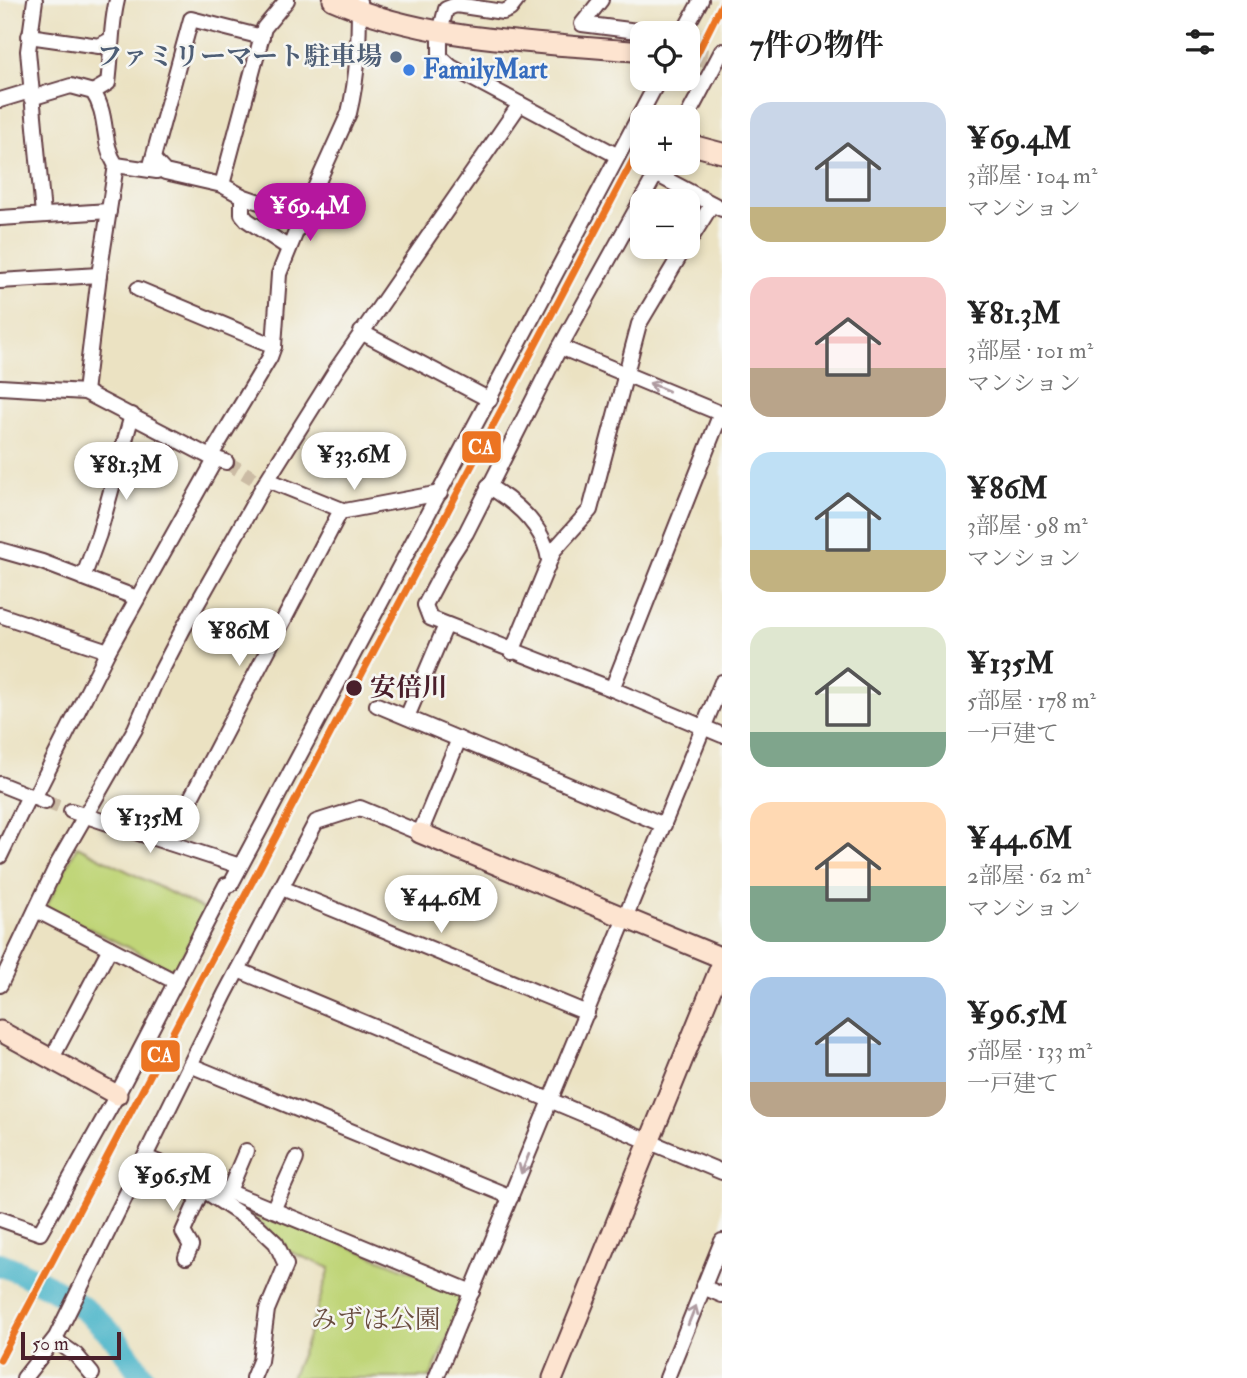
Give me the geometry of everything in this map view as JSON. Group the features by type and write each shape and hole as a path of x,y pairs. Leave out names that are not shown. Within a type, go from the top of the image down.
{"street":[{"path":"35,0 28,51 43,214"},
{"path":"0,100 71,86 93,92 108,83 113,50 110,40 117,0"},
{"path":"222,185 264,28 287,0"},
{"path":"333,0 440,32 630,51"},
{"path":"517,0 510,9 503,12 450,6 444,13 440,32 440,57 444,63 618,156"},
{"path":"601,0 582,23 630,30"},
{"path":"690,21 701,0"},
{"path":"0,856 30,797 36,794 108,650 217,460 270,357 274,346 279,274 349,113 356,82 359,6"},
{"path":"156,167 191,19 262,37"},
{"path":"29,36 99,46 110,40"},
{"path":"693,105 722,51"},
{"path":"705,83 722,85"},
{"path":"0,1219 40,1233 117,1095 226,885 231,884 653,91"},
{"path":"85,392 116,165 109,155 104,115 93,92"},
{"path":"0,985 57,865 87,817 135,729 155,682 262,481 361,332 520,104"},
{"path":"700,147 722,153"},
{"path":"116,165 156,167 222,185 242,197 302,217"},
{"path":"655,175 560,347 466,533 425,605 430,618 722,735"},
{"path":"670,175 717,206 700,228"},
{"path":"242,197 242,214 247,220 289,248"},
{"path":"0,218 108,211"},
{"path":"512,652 554,550 590,510 639,324 678,259"},
{"path":"0,281 99,275"},
{"path":"138,289 274,346"},
{"path":"361,332 490,400"},
{"path":"560,347 722,414 612,689"},
{"path":"0,387 85,392 217,460"},
{"path":"83,578 99,534 132,415"},
{"path":"262,481 345,511 440,493"},
{"path":"488,486 512,502 537,528 548,549 550,561"},
{"path":"167,842 341,510"},
{"path":"0,550 42,562 137,598"},
{"path":"0,615 108,650"},
{"path":"407,717 446,625"},
{"path":"436,1378 722,681"},
{"path":"377,705 664,825"},
{"path":"420,833 459,739"},
{"path":"0,785 45,802"},
{"path":"24,1378 56,1338 190,1065 316,822 360,808 722,961 554,1378"},
{"path":"71,811 240,866"},
{"path":"282,888 587,1013"},
{"path":"36,909 176,982"},
{"path":"51,1060 110,948"},
{"path":"238,970 722,1172"},
{"path":"0,1031 117,1095"},
{"path":"190,1065 512,1197"},
{"path":"229,1191 246,1151"},
{"path":"145,1157 204,1185 276,1243 286,1265 267,1310 260,1361 253,1378"},
{"path":"273,1210 296,1159"},
{"path":"204,1185 229,1191 472,1292"},
{"path":"186,1257 191,1246 183,1232 204,1185"},
{"path":"667,1378 722,1241"},
{"path":"703,1287 722,1295"},
{"path":"56,1338 76,1355 92,1374"}],"green space":[{"path":"77,846 205,910 175,971 46,907"},
{"name":"みずほ公園","path":"240,1203 462,1292 465,1299 430,1378 291,1378 304,1348 330,1268 288,1251"}],"waterway":[{"path":"0,1264 48,1286 93,1317 118,1342 143,1378"}],"tunnel":[{"path":"700,57 722,60"},
{"path":"226,462 253,478"},
{"path":"45,802 71,811"}],"transit line":[{"name":"CA","path":"700,48 722,4"},
{"name":"CA","path":"0,1360 630,166"}],"place":[{"name":"ファミリーマート駐車場","path":"396,57"},
{"name":"FamilyMart","path":"409,70"},
{"name":"安倍川","path":"354,688"}]}
